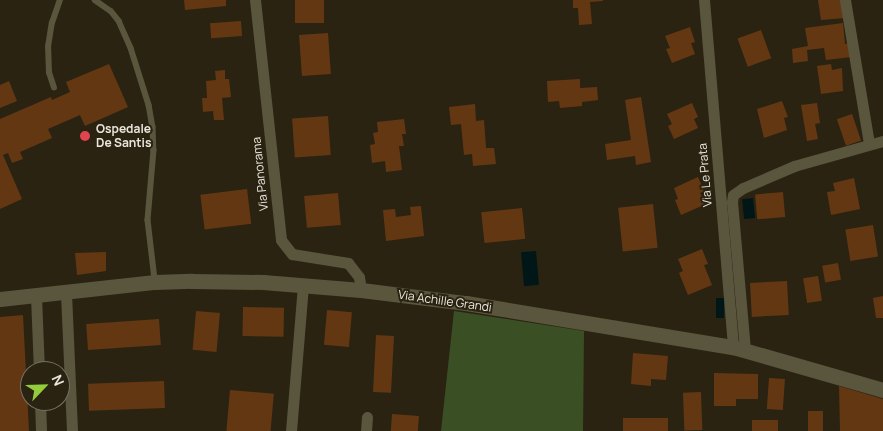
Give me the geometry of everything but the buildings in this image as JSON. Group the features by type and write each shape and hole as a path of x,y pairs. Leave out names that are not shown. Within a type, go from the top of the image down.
{"street":[{"name":"Via Panorama","path":"255,0 281,240 292,254 348,264 359,277 361,290"},
{"name":"Via Le Prata","path":"704,0 739,349"},
{"path":"845,0 870,144"},
{"name":"Via Le Prata","path":"739,349 733,195 743,188 779,172 883,141"},
{"name":"Via Achille Grandi","path":"0,299 155,282 228,281 303,284 466,303 739,349 883,390"},
{"path":"291,431 303,284"},
{"path":"66,293 72,431"},
{"path":"36,296 39,361"},
{"path":"40,411 41,431"},
{"path":"366,431 367,417"}],"lane":[{"path":"54,88 49,73 48,46 52,23 60,0"},
{"path":"95,0 111,11 119,21 141,78 154,127 148,220 155,282"}],"green space":[{"path":"454,311 584,331 583,431 441,431"}],"shaded area":[{"path":"753,198 755,218 744,219 742,199"},
{"path":"536,251 539,285 524,286 521,252"},
{"path":"716,298 724,298 724,318 716,318"}],"place":[{"name":"Ospedale De Santis","path":"85,136"}]}
